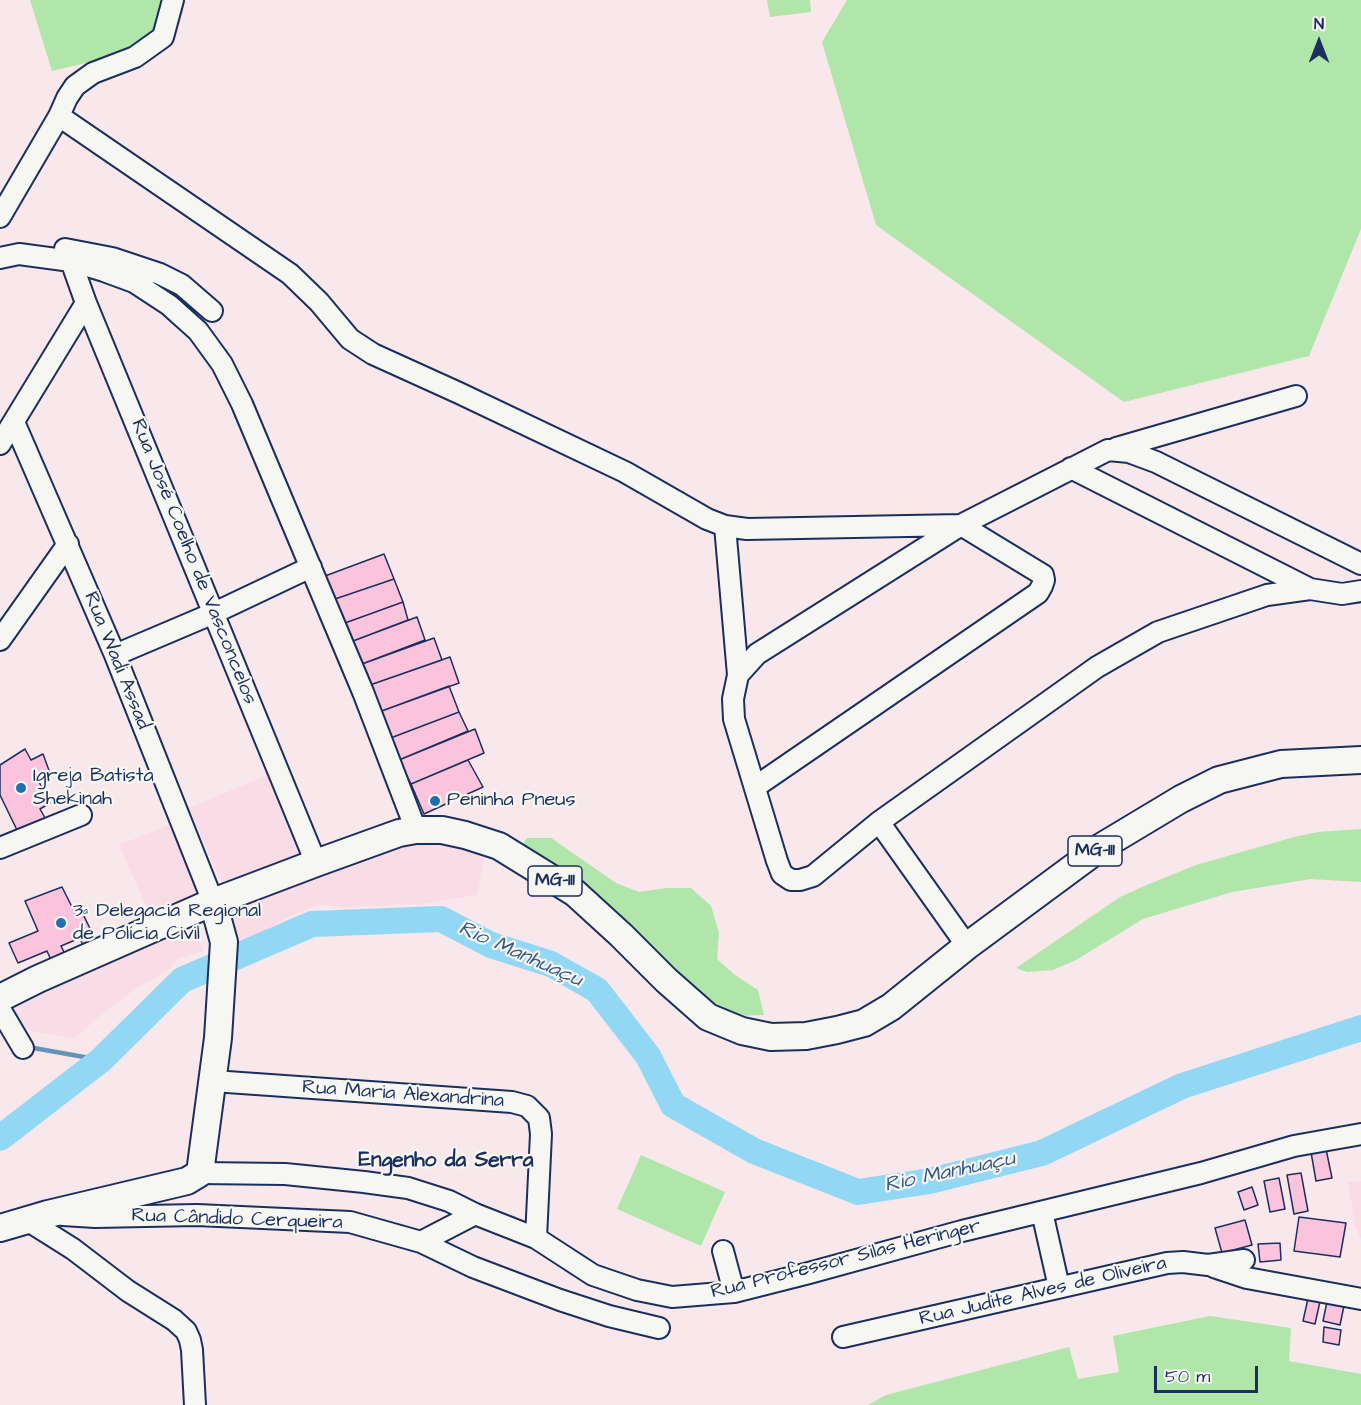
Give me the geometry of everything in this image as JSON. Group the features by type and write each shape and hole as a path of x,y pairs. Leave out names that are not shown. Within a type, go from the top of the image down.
{"main road":[{"name":"MG-111","path":"0,998 213,902 316,863 399,833 416,830 442,831 465,835 499,846 575,893 708,1017 742,1031 771,1036 806,1036 864,1023 891,1007 968,946 1101,847 1181,799 1219,780 1281,764 1361,760"},
{"path":"0,1228 187,1181 200,1173 218,1038 224,942 213,902"}],"street":[{"path":"0,217 75,86 93,73 135,57 163,37 173,0"},
{"path":"59,116 290,274 319,302 350,339 374,354 625,472 706,519 725,526 747,529 961,525 1043,575 1044,580 1038,593 755,788"},
{"path":"9,256 44,249 70,249 112,258 160,274 182,285 212,311"},
{"path":"9,256 71,261 134,282 169,305 198,331 222,364 242,404 311,567 363,692 416,830"},
{"name":"Rua José Coelho de Vasconcelos","path":"71,261 86,303 316,863"},
{"path":"0,444 86,303"},
{"path":"738,675 757,654 961,525 1071,468 1108,450 1296,396"},
{"name":"Rua Wadi Assad","path":"14,422 115,655 213,902"},
{"path":"1108,450 1129,452 1156,462 1361,564"},
{"path":"1071,468 1310,589"},
{"path":"725,526 738,675 733,699 734,719 777,861 782,874 791,880 813,876 879,822 1097,667 1158,632 1267,595 1310,589 1342,594 1361,591"},
{"path":"0,640 68,544"},
{"path":"115,655 214,613 311,567"},
{"path":"0,848 81,815"},
{"path":"879,822 968,946"},
{"path":"0,1008 23,1047"},
{"name":"Rua Maria Alexandrina","path":"213,1081 512,1102 527,1106 539,1118 541,1134 536,1238"},
{"name":"Rua Professor Silas Heringer","path":"200,1173 285,1174 408,1188 449,1201 536,1238 593,1275 637,1290 672,1297 734,1292 962,1231 1201,1173 1294,1146 1361,1134"},
{"path":"1042,1212 1059,1287"},
{"path":"421,1242 475,1214"},
{"name":"Rua Cândido Cerqueira","path":"38,1217 197,1215 350,1222 421,1242 473,1267 560,1300 609,1316 660,1328"},
{"path":"38,1217 73,1250 128,1291 174,1320 186,1331 192,1350 195,1405"},
{"path":"723,1251 734,1292"},
{"name":"Rua Judite Alves de Oliveira","path":"843,1337 1167,1263 1208,1265 1244,1260"},
{"path":"1208,1265 1247,1278 1361,1299"}],"shaded area":[{"path":"270,774 309,862 225,891 189,808"},
{"path":"172,824 201,898 152,919 119,845"},
{"path":"442,840 486,848 477,895 419,904 349,907 317,905 288,917 242,943 227,909 405,843"},
{"path":"180,925 192,925 203,951 179,958 168,970 134,990 104,1012 74,1039 17,1028 5,1002"},
{"path":"1361,1181 1361,1240 1355,1224 1348,1182"}],"green space":[{"path":"30,0 173,0 163,37 128,53 52,71"},
{"path":"767,0 810,0 811,12 770,17"},
{"path":"847,0 1361,0 1361,229 1309,356 1124,402 876,225 822,42"},
{"path":"1361,829 1361,882 1311,879 1232,892 1143,919 1076,960 1053,970 1027,972 1016,968 1120,897 1196,865 1294,837 1318,832"},
{"path":"527,838 551,838 616,883 639,892 666,888 691,888 711,906 719,933 717,959 735,975 758,990 764,1015 735,1016 711,1005 520,848"},
{"path":"641,1155 725,1192 701,1246 617,1209"},
{"path":"1210,1316 1291,1328 1289,1361 1361,1374 1361,1405 868,1405 886,1395 1069,1347 1078,1379 1119,1372 1113,1336"}],"building":[{"path":"384,554 394,579 335,599 325,576"},
{"path":"394,579 403,602 345,623 335,599"},
{"path":"403,602 408,620 353,641 345,623"},
{"path":"417,617 425,640 362,664 353,641"},
{"path":"434,638 442,660 370,685 362,664"},
{"path":"450,657 459,683 379,712 370,685"},
{"path":"449,686 459,712 388,739 379,712"},
{"path":"459,712 468,731 399,760 388,739"},
{"path":"475,729 484,753 411,784 399,760"},
{"name":"Igreja Batista Shekinah","path":"25,749 31,760 43,754 51,776 39,782 50,803 40,809 45,818 17,830 0,795 0,765"},
{"name":"Peninha Pneus","path":"468,760 483,787 424,814 411,784"},
{"name":"3ª Delegacia Regional de Polícia Civil","path":"62,887 76,915 82,912 97,943 84,948 80,938 61,946 65,954 51,960 47,951 18,963 9,943 38,931 25,901"},
{"path":"1326,1149 1332,1178 1316,1181 1311,1152"},
{"path":"1301,1173 1308,1211 1294,1214 1287,1175"},
{"path":"1279,1178 1285,1209 1270,1212 1264,1181"},
{"path":"1252,1187 1258,1205 1244,1210 1238,1192"},
{"path":"1299,1217 1346,1223 1340,1257 1294,1251"},
{"path":"1245,1220 1252,1245 1222,1253 1215,1228"},
{"path":"1280,1243 1281,1260 1260,1262 1258,1244"},
{"path":"1309,1294 1321,1297 1315,1324 1303,1321"},
{"path":"1328,1297 1345,1301 1340,1325 1323,1321"},
{"path":"1324,1327 1341,1330 1339,1345 1323,1342"}],"waterway":[{"name":"Rio Manhuaçu","path":"0,1138 101,1060 182,980 312,924 441,919 491,945 551,964 597,990 648,1056 673,1105 754,1151 858,1192 930,1181 1042,1153 1182,1086 1361,1028"},
{"path":"28,1047 101,1060"}],"place":[{"name":"Igreja Batista Shekinah","path":"21,788"},
{"name":"Peninha Pneus","path":"435,801"},
{"name":"3ª Delegacia Regional de Polícia Civil","path":"61,923"}],"district":[{"name":"Engenho da Serra","path":"446,1162"}]}
